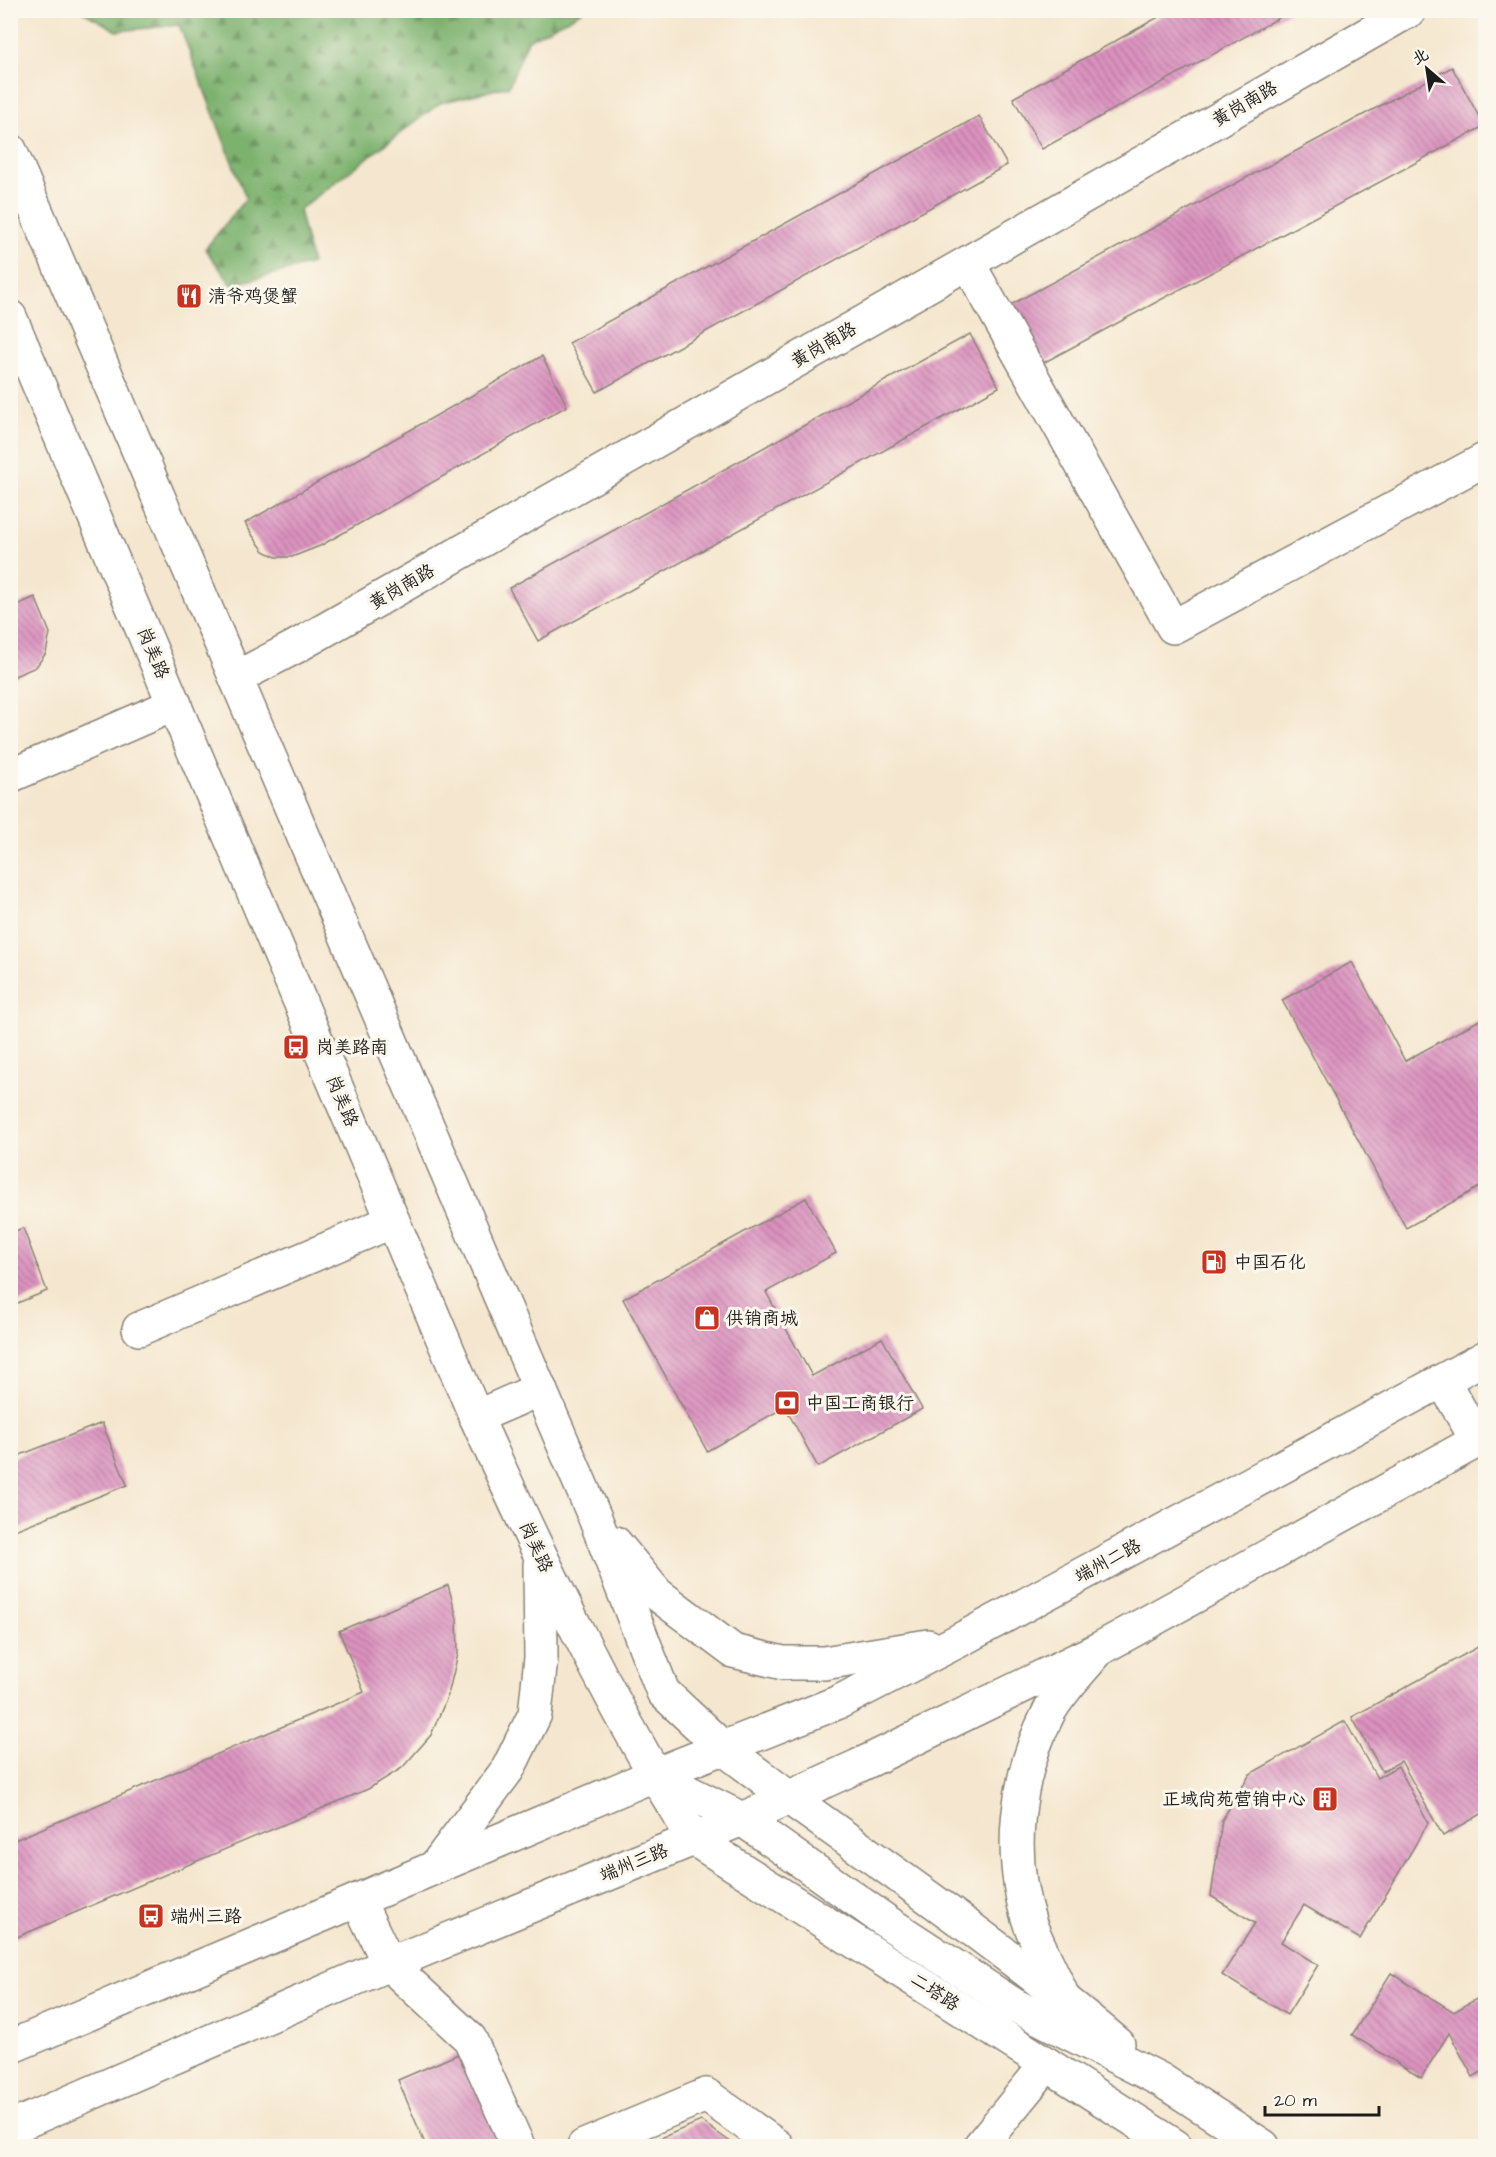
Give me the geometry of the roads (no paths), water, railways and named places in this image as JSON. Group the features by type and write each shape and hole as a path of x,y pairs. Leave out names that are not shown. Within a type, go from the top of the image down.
{"main road":[{"name":"黄岗南路","path":"236,678 295,648 1410,10"},
{"path":"10,150 595,1518 657,1594 733,1651 783,1663 824,1663 958,1641"},
{"path":"968,263 1173,627 1485,459"},
{"name":"岗美路","path":"10,317 476,1417 539,1556 654,1775 694,1839"},
{"path":"10,776 175,704"},
{"path":"139,1329 393,1221"},
{"name":"端州二路","path":"654,1775 839,1702 958,1641 1485,1357"},
{"path":"788,1797 858,1767 1099,1648 1481,1438 1443,1381"},
{"path":"476,1417 540,1389"},
{"name":"二塔路","path":"595,1518 663,1692 723,1749 913,1885 1063,1997 1161,2079"},
{"path":"434,1868 508,1769 535,1714 542,1658 539,1556"},
{"path":"1063,1997 1030,1923 1020,1883 1016,1831 1021,1793 1049,1712 1099,1648"},
{"path":"10,2047 654,1775"},
{"name":"二塔路","path":"654,1775 741,1819 887,1922 1014,2005 1161,2079 1263,2146"},
{"name":"端州三路","path":"10,2128 388,1964 694,1839 788,1797"},
{"name":"二塔路","path":"694,1839 1174,2146"},
{"path":"358,1900 388,1964 470,2039 518,2146"},
{"path":"980,2146 1047,2064"},
{"path":"584,2146 706,2095 777,2146"}],"place":[{"name":"清爷鸡煲蟹","path":"189,296"},
{"name":"岗美路南","path":"296,1047"},
{"name":"中国石化","path":"1214,1262"},
{"name":"供销商城","path":"707,1318"},
{"name":"中国工商银行","path":"787,1403"},
{"name":"正域尚苑营销中心","path":"1325,1799"},
{"name":"端州三路","path":"151,1916"}]}
